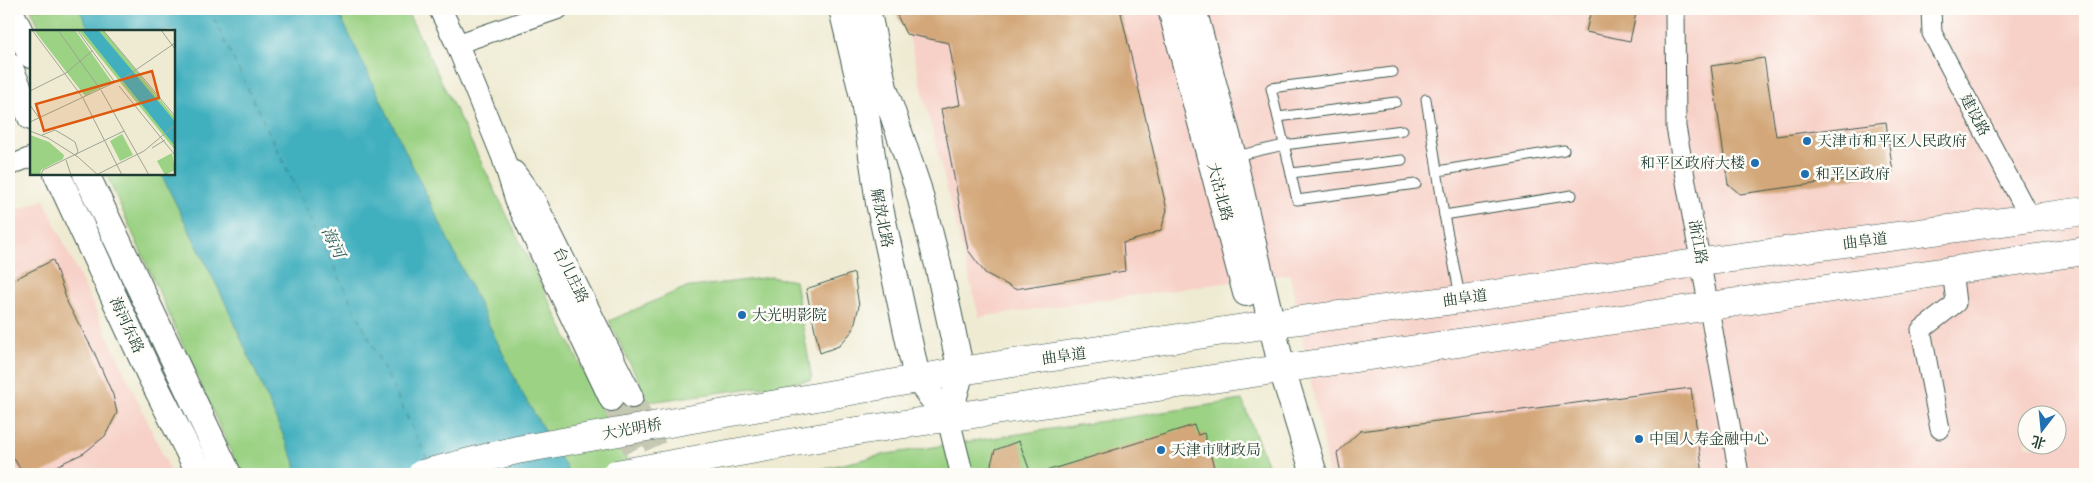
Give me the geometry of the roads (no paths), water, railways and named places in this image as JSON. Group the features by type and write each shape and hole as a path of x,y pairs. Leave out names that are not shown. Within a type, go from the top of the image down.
{"main road":[{"path":"9,9 30,53"},
{"name":"解放北路","path":"842,9 864,101 879,203 917,378 948,418"},
{"name":"解放北路","path":"867,9 884,88 918,188 928,226 961,370 948,418"},
{"name":"大沽北路","path":"1171,9 1262,325 1282,369 1314,474"},
{"name":"大沽北路","path":"1193,9 1233,157 1262,325"},
{"path":"9,66 30,114"},
{"name":"海河东路","path":"57,175 150,375 200,474"},
{"name":"海河东路","path":"86,175 228,474"},
{"name":"曲阜道","path":"845,392 961,370 1262,325 1461,299 1702,262 2085,211"},
{"path":"616,474 857,431 2085,251"},
{"name":"大光明桥","path":"422,474 517,450 845,392"}],"street":[{"name":"台儿庄路","path":"440,9 457,44 503,158 533,198 621,398"},
{"path":"457,44 559,9"},
{"name":"浙江路","path":"1675,9 1676,127 1739,474"},
{"name":"建设路","path":"1931,9 1932,34 2030,218"},
{"path":"9,166 30,157"},
{"path":"1940,429 1921,330 1956,303 1952,270"},
{"name":"解放北路","path":"948,418 962,474"}],"lane":[{"path":"1393,72 1271,88 1297,200 1416,184"},
{"path":"1426,99 1444,215 1461,299"},
{"path":"1278,117 1396,102"},
{"path":"1233,157 1284,145 1403,130"},
{"path":"1438,171 1564,150"},
{"path":"1291,173 1402,160"},
{"path":"1444,215 1572,195"}],"water":[{"name":"海河","path":"79,9 337,9 521,391 570,474 297,474 294,460 224,300 162,175 175,175 175,30 90,30"}],"tunnel":[{"path":"632,397 668,474"},
{"path":"611,400 646,474"}],"place":[{"name":"天津市和平区人民政府","path":"1807,141"},
{"name":"和平区政府大楼","path":"1755,163"},
{"name":"和平区政府","path":"1805,174"},
{"name":"大光明影院","path":"742,315"},
{"name":"中国人寿金融中心","path":"1639,439"},
{"name":"天津市财政局","path":"1161,450"}]}
